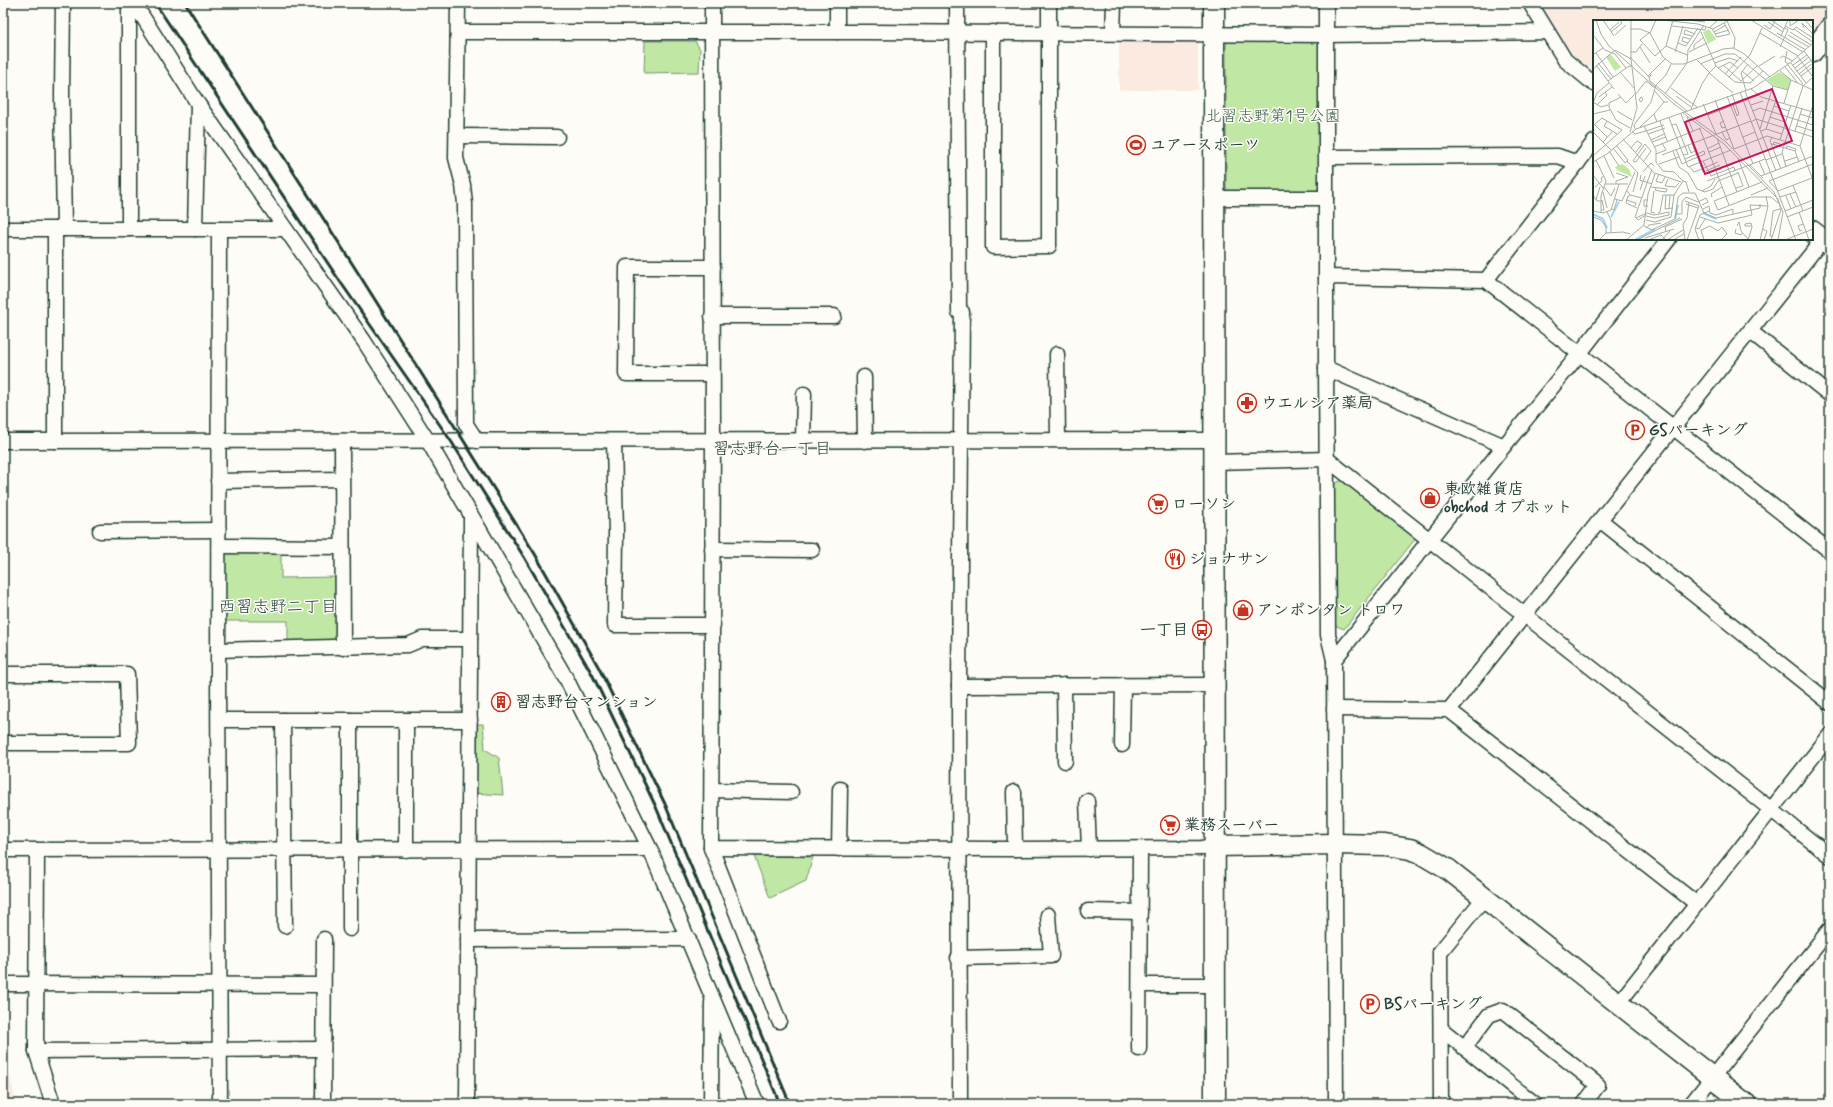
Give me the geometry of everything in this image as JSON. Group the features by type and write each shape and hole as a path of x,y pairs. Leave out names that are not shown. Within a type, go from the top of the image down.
{"street":[{"path":"55,441 63,3"},
{"path":"129,3 129,229"},
{"path":"134,3 198,104 284,229 364,341 428,441 567,680 650,849 757,1104"},
{"path":"458,3 459,32 456,158 463,185 465,204 466,424 477,441"},
{"path":"712,3 713,625 711,848 779,1021"},
{"path":"837,3 837,32"},
{"path":"957,3 961,440 958,958 960,1104"},
{"path":"994,32 993,247 1050,246 1050,3"},
{"path":"1113,33 1114,3"},
{"path":"1214,3 1215,1104"},
{"path":"1326,3 1328,635 1334,660 1336,1104"},
{"path":"1530,3 1565,60 1593,83"},
{"path":"1813,51 1830,28"},
{"path":"459,32 994,32 1214,35 1547,32"},
{"path":"195,229 198,104"},
{"path":"457,136 557,137"},
{"path":"1486,280 1593,143"},
{"path":"1327,157 1558,156 1578,163"},
{"path":"1214,198 1326,198"},
{"path":"3,229 284,229"},
{"path":"219,229 218,650 220,1104"},
{"path":"1449,710 1822,238"},
{"path":"1334,660 1504,446 1580,354 1668,240"},
{"path":"712,374 626,374 627,267 713,266"},
{"path":"1326,277 1486,280 1830,551"},
{"path":"712,316 834,316"},
{"path":"1750,331 1830,395"},
{"path":"1057,354 1058,440"},
{"path":"1326,368 1504,446"},
{"path":"864,377 865,441"},
{"path":"803,441 804,394"},
{"path":"3,442 1215,440"},
{"path":"614,441 616,533 615,625 713,625"},
{"path":"342,442 343,648"},
{"path":"1215,462 1327,459 1830,856"},
{"path":"218,481 342,479"},
{"path":"467,1104 471,517"},
{"path":"1600,520 1830,703"},
{"path":"100,531 219,530"},
{"path":"218,546 342,547"},
{"path":"712,549 812,550"},
{"path":"218,650 343,648 408,645 422,639 470,639"},
{"path":"3,674 127,674 128,743 3,743"},
{"path":"1064,685 1065,761"},
{"path":"1122,745 1123,685"},
{"path":"959,686 1215,685"},
{"path":"1334,709 1449,710 1697,904"},
{"path":"219,720 470,720"},
{"path":"283,720 285,926"},
{"path":"350,720 350,928"},
{"path":"406,720 406,850"},
{"path":"1618,1004 1830,735"},
{"path":"839,849 840,789"},
{"path":"712,790 791,792"},
{"path":"1014,792 1015,849"},
{"path":"1087,801 1089,849"},
{"path":"711,848 1140,849 1335,844 1385,845 1415,851 1430,858 1449,870 1746,1104"},
{"path":"3,850 650,849"},
{"path":"1139,1049 1140,849"},
{"path":"37,850 36,1051 53,1104"},
{"path":"1441,1104 1440,952 1484,898"},
{"path":"1088,911 1140,912"},
{"path":"958,958 1051,956 1048,915"},
{"path":"1691,1104 1830,929"},
{"path":"323,1104 324,939"},
{"path":"468,940 689,939"},
{"path":"3,984 324,985"},
{"path":"1140,984 1215,985"},
{"path":"711,1104 712,996"},
{"path":"1464,1048 1489,1015 1503,1010 1598,1085 1584,1104"},
{"path":"1441,1029 1535,1104"},
{"path":"36,1051 323,1049"}],"shaded area":[{"path":"1540,3 1830,3 1830,9 1813,32 1813,20 1593,20 1593,73 1575,57 1556,31"},
{"path":"1119,39 1198,39 1198,90 1119,90"},
{"path":"3,1056 5,1056 16,1104 3,1104"}],"green space":[{"name":"北習志野第1号公園","path":"1315,40 1319,45 1320,186 1315,193 1230,193 1226,188 1226,44 1230,41"},
{"path":"645,41 695,41 700,49 699,72 644,73"},
{"path":"1343,480 1416,538 1344,629 1334,625 1333,484"},
{"path":"229,551 281,551 281,578 339,577 340,635 335,640 288,642 288,621 225,621 223,556"},
{"path":"473,724 483,724 485,749 499,758 503,795 474,793"},
{"path":"754,856 813,857 806,881 770,898"}],"railway":[{"path":"155,3 339,280 451,441 524,557 592,674 656,807 780,1104"},
{"path":"185,3 355,268 535,554 599,668 665,804 790,1104"}],"place":[{"name":"ユアースポーツ","path":"1136,145"},
{"name":"ウエルシア薬局","path":"1247,403"},
{"name":"GSパーキング","path":"1635,430"},
{"name":"東欧雑貨店 obchod オプホット","path":"1430,498"},
{"name":"ローソン","path":"1158,504"},
{"name":"ジョナサン","path":"1175,559"},
{"name":"アンポンタン トロワ","path":"1243,610"},
{"name":"一丁目","path":"1202,630"},
{"name":"習志野台マンション","path":"501,702"},
{"name":"業務スーパー","path":"1170,825"},
{"name":"BSパーキング","path":"1370,1004"}],"district":[{"name":"習志野台一丁目","path":"772,449"},
{"name":"西習志野二丁目","path":"278,607"}]}
